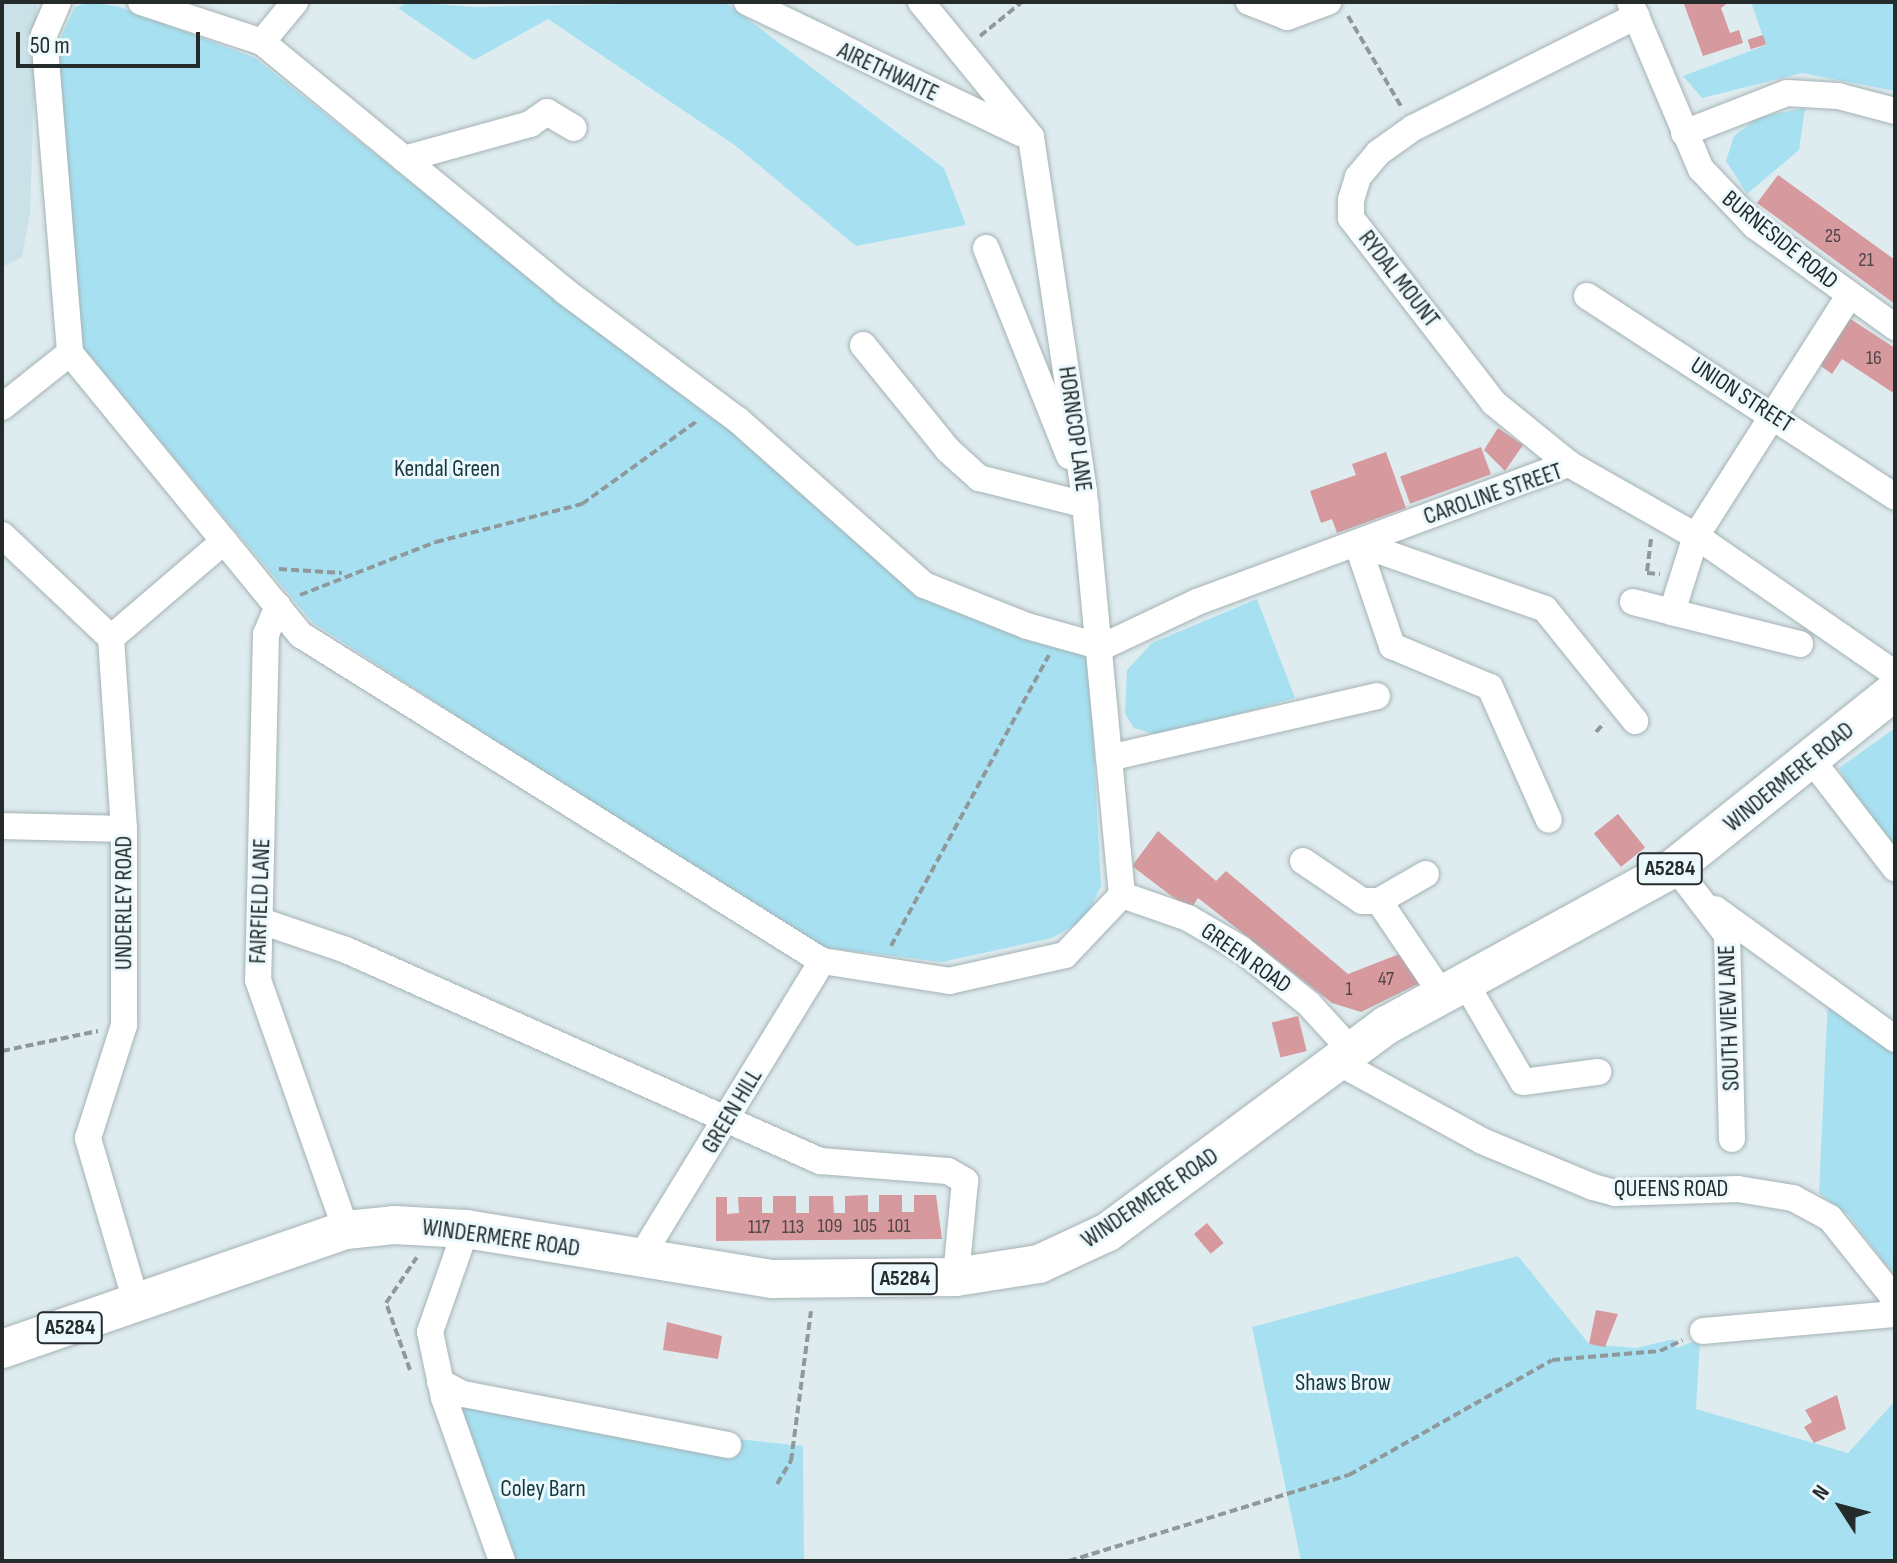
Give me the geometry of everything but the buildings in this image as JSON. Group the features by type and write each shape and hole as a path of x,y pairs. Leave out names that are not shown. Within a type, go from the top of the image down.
{"highway":[{"name":"WINDERMERE ROAD","path":"2,1349 137,1305 346,1230 466,1229 639,1260 815,1280 956,1277 1039,1264 1108,1232 1343,1055 1675,867 1895,691"}],"street":[{"path":"58,2 44,35 70,353 301,635 822,961 949,981 1065,955 1122,895"},
{"path":"141,2 262,42 566,292 738,420 924,585 1059,635 1102,647"},
{"path":"262,42 295,2"},
{"name":"AIRETHWAITE","path":"747,2 1031,137"},
{"path":"921,2 958,54 1031,137"},
{"path":"1249,2 1287,17 1328,2"},
{"name":"RYDAL MOUNT","path":"1569,464 1494,403 1351,218 1358,177 1413,128 1634,9"},
{"name":"BURNESIDE ROAD","path":"1634,9 1701,169 1729,203 1849,296 1895,327"},
{"path":"1684,133 1787,93 1838,96 1895,111"},
{"path":"404,159 530,124 547,112 574,128"},
{"name":"HORNCOP LANE","path":"1031,137 1085,499 1102,647 1122,895"},
{"path":"986,248 1085,499"},
{"name":"UNION STREET","path":"1587,296 1776,416 1895,497"},
{"path":"1672,612 1696,536 1776,416 1849,296"},
{"path":"863,345 948,450 979,478 1085,499"},
{"path":"2,407 70,353"},
{"name":"CAROLINE STREET","path":"1102,647 1197,602 1569,464 1696,536 1895,674"},
{"path":"2,535 111,638 224,541"},
{"path":"1357,543 1545,609 1635,721"},
{"path":"1357,543 1392,646 1490,687 1549,820"},
{"path":"1633,602 1800,644"},
{"name":"FAIRFIELD LANE","path":"278,606 266,634 258,980 346,1230"},
{"name":"UNDERLEY ROAD","path":"111,638 124,829 124,1025 88,1138 137,1305"},
{"path":"1109,758 1377,696"},
{"path":"1811,759 1895,868"},
{"path":"2,826 124,829"},
{"path":"1303,861 1362,901 1379,901 1426,874"},
{"name":"SOUTH VIEW LANE","path":"1675,867 1727,935 1732,1139"},
{"name":"GREEN ROAD","path":"1122,895 1188,918 1241,949 1309,1004 1343,1055"},
{"path":"1379,901 1455,990 1523,1082 1598,1072"},
{"path":"1704,905 1743,926 1895,1039"},
{"path":"261,921 346,950 820,1161 948,1171 965,1181 956,1277"},
{"name":"GREEN HILL","path":"639,1260 727,1121 822,961"},
{"name":"QUEENS ROAD","path":"1343,1055 1482,1141 1593,1187 1615,1193 1738,1189 1793,1198 1830,1218 1895,1299"},
{"path":"466,1229 430,1332 440,1382 502,1561"},
{"path":"1703,1331 1895,1314"},
{"path":"440,1382 463,1394 728,1445"}],"path":[{"path":"958,54 1022,2"},
{"path":"1339,2 1413,128"},
{"path":"278,606 345,573 582,504 700,418"},
{"path":"1652,532 1647,573 1683,576"},
{"path":"246,567 345,573"},
{"path":"879,970 1059,635"},
{"path":"2,1051 124,1025"},
{"path":"777,1484 791,1461 815,1280"},
{"path":"1069,1561 1349,1475 1552,1360 1660,1351 1703,1331"}],"shaded area":[{"path":"2,2 37,2 30,213 22,257 2,267"}],"green space":[{"name":"Kendal Green","path":"90,2 120,7 255,58 562,303 711,409 923,592 1089,657 1101,886 1086,918 1052,938 942,962 812,946 313,623 81,347 56,48 75,7"},
{"path":"408,2 475,7 725,2 944,168 966,225 856,246 736,146 548,19 474,60 398,8"},
{"path":"1751,2 1895,2 1895,91 1802,73 1702,98 1683,76 1766,45"},
{"path":"1805,108 1799,150 1747,194 1726,161 1734,136 1759,117"},
{"path":"1257,599 1295,698 1160,736 1134,728 1125,714 1127,670 1152,643"},
{"path":"1895,728 1895,847 1862,812 1839,768"},
{"path":"1828,996 1895,1046 1895,1276 1848,1215 1819,1193"},
{"name":"Shaws Brow","path":"1518,1256 1589,1344 1636,1348 1674,1339 1677,1348 1700,1339 1696,1409 1848,1453 1895,1401 1895,1561 1301,1561 1252,1327"},
{"name":"Coley Barn","path":"486,1403 735,1456 737,1439 803,1446 804,1561 493,1561 445,1406"}]}
